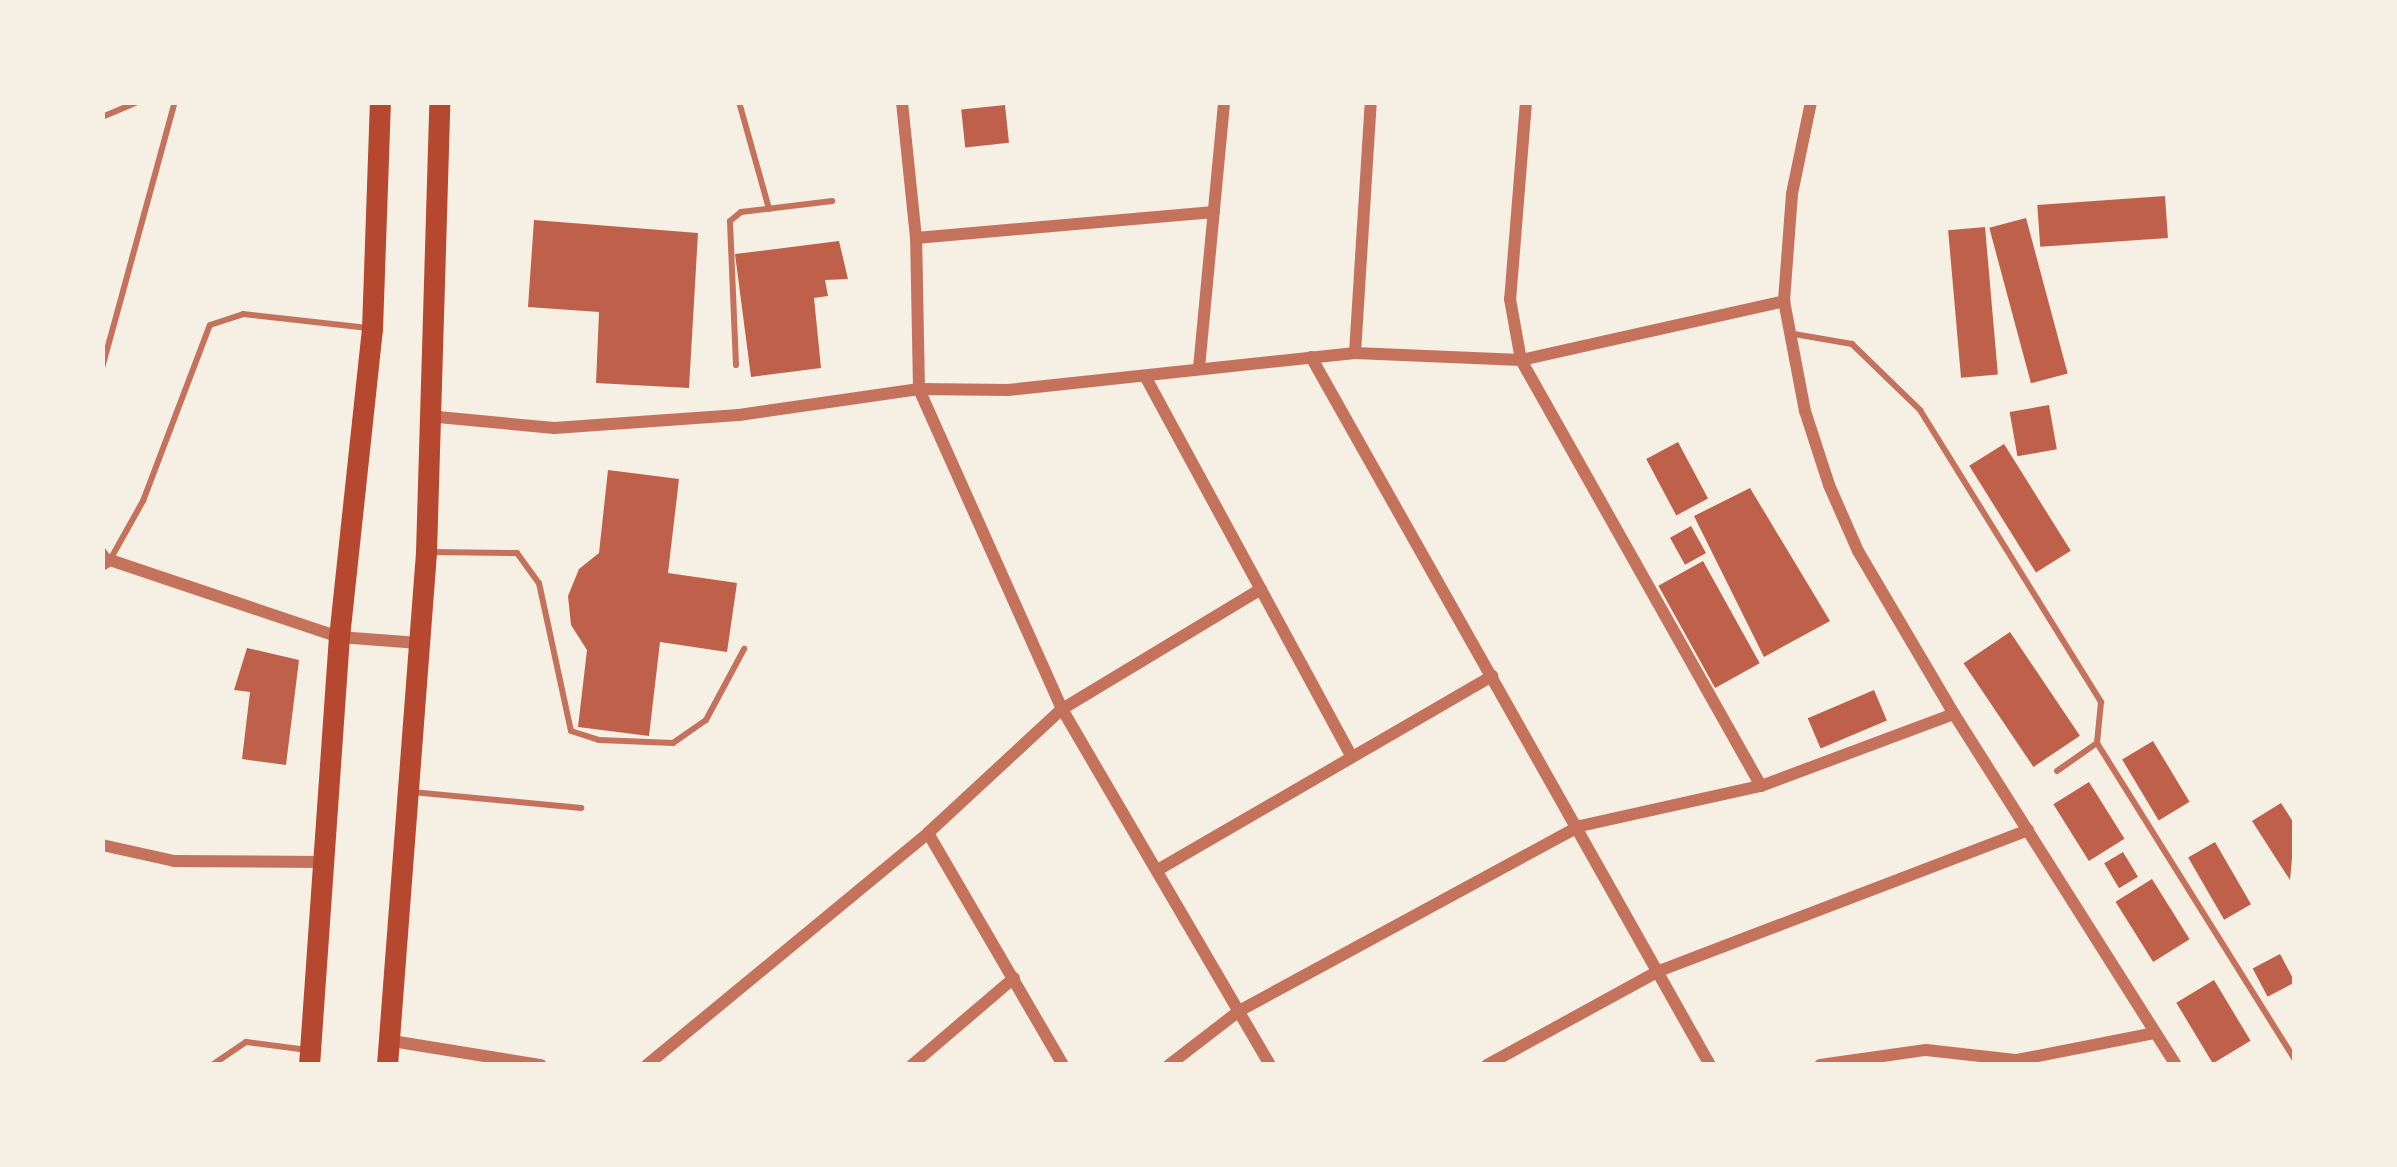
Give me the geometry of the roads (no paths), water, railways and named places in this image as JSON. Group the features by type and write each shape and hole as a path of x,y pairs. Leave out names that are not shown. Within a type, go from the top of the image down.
{"main road":[{"path":"310,1058 339,637 371,329 380,102"},
{"path":"387,1065 426,552 426,416 440,102"}],"street":[{"path":"902,102 916,238 919,389 1062,709 1161,868 1270,1065"},
{"path":"1199,368 1224,102"},
{"path":"1355,352 1371,102"},
{"path":"1526,102 1510,299 1521,360 1761,786"},
{"path":"1810,102 1792,194 1784,302 1805,411 1844,518 1954,714 2176,1065"},
{"path":"916,238 1214,212"},
{"path":"426,416 554,428 739,415 919,389 1145,376 1355,352 1521,360 1784,302"},
{"path":"1311,357 1580,826 1710,1065"},
{"path":"1145,376 1351,755"},
{"path":"104,558 339,637 419,643"},
{"path":"647,1065 928,833 1062,709 1261,589"},
{"path":"1161,868 1492,676"},
{"path":"1169,1065 1239,1010 1580,826 1761,786 1954,714"},
{"path":"1487,1065 1659,971 2028,830"},
{"path":"928,833 1063,1065"},
{"path":"102,846 174,862 322,862"},
{"path":"912,1065 1014,978"},
{"path":"1820,1065 1926,1050 2018,1060 2155,1034"},
{"path":"392,1041 541,1065"}],"lane":[{"path":"102,117 137,102"},
{"path":"102,368 175,102"},
{"path":"739,102 769,209"},
{"path":"736,365 726,235 741,212 832,201"},
{"path":"104,558 142,501 210,325 243,314 371,329"},
{"path":"1790,334 1852,344 1920,410 2101,702 2097,743 2295,1060"},
{"path":"426,552 518,553 539,583 571,730 599,740 673,743 706,720 744,649"},
{"path":"2057,771 2097,743"},
{"path":"409,792 581,808"},
{"path":"212,1065 246,1042 310,1058"}]}
